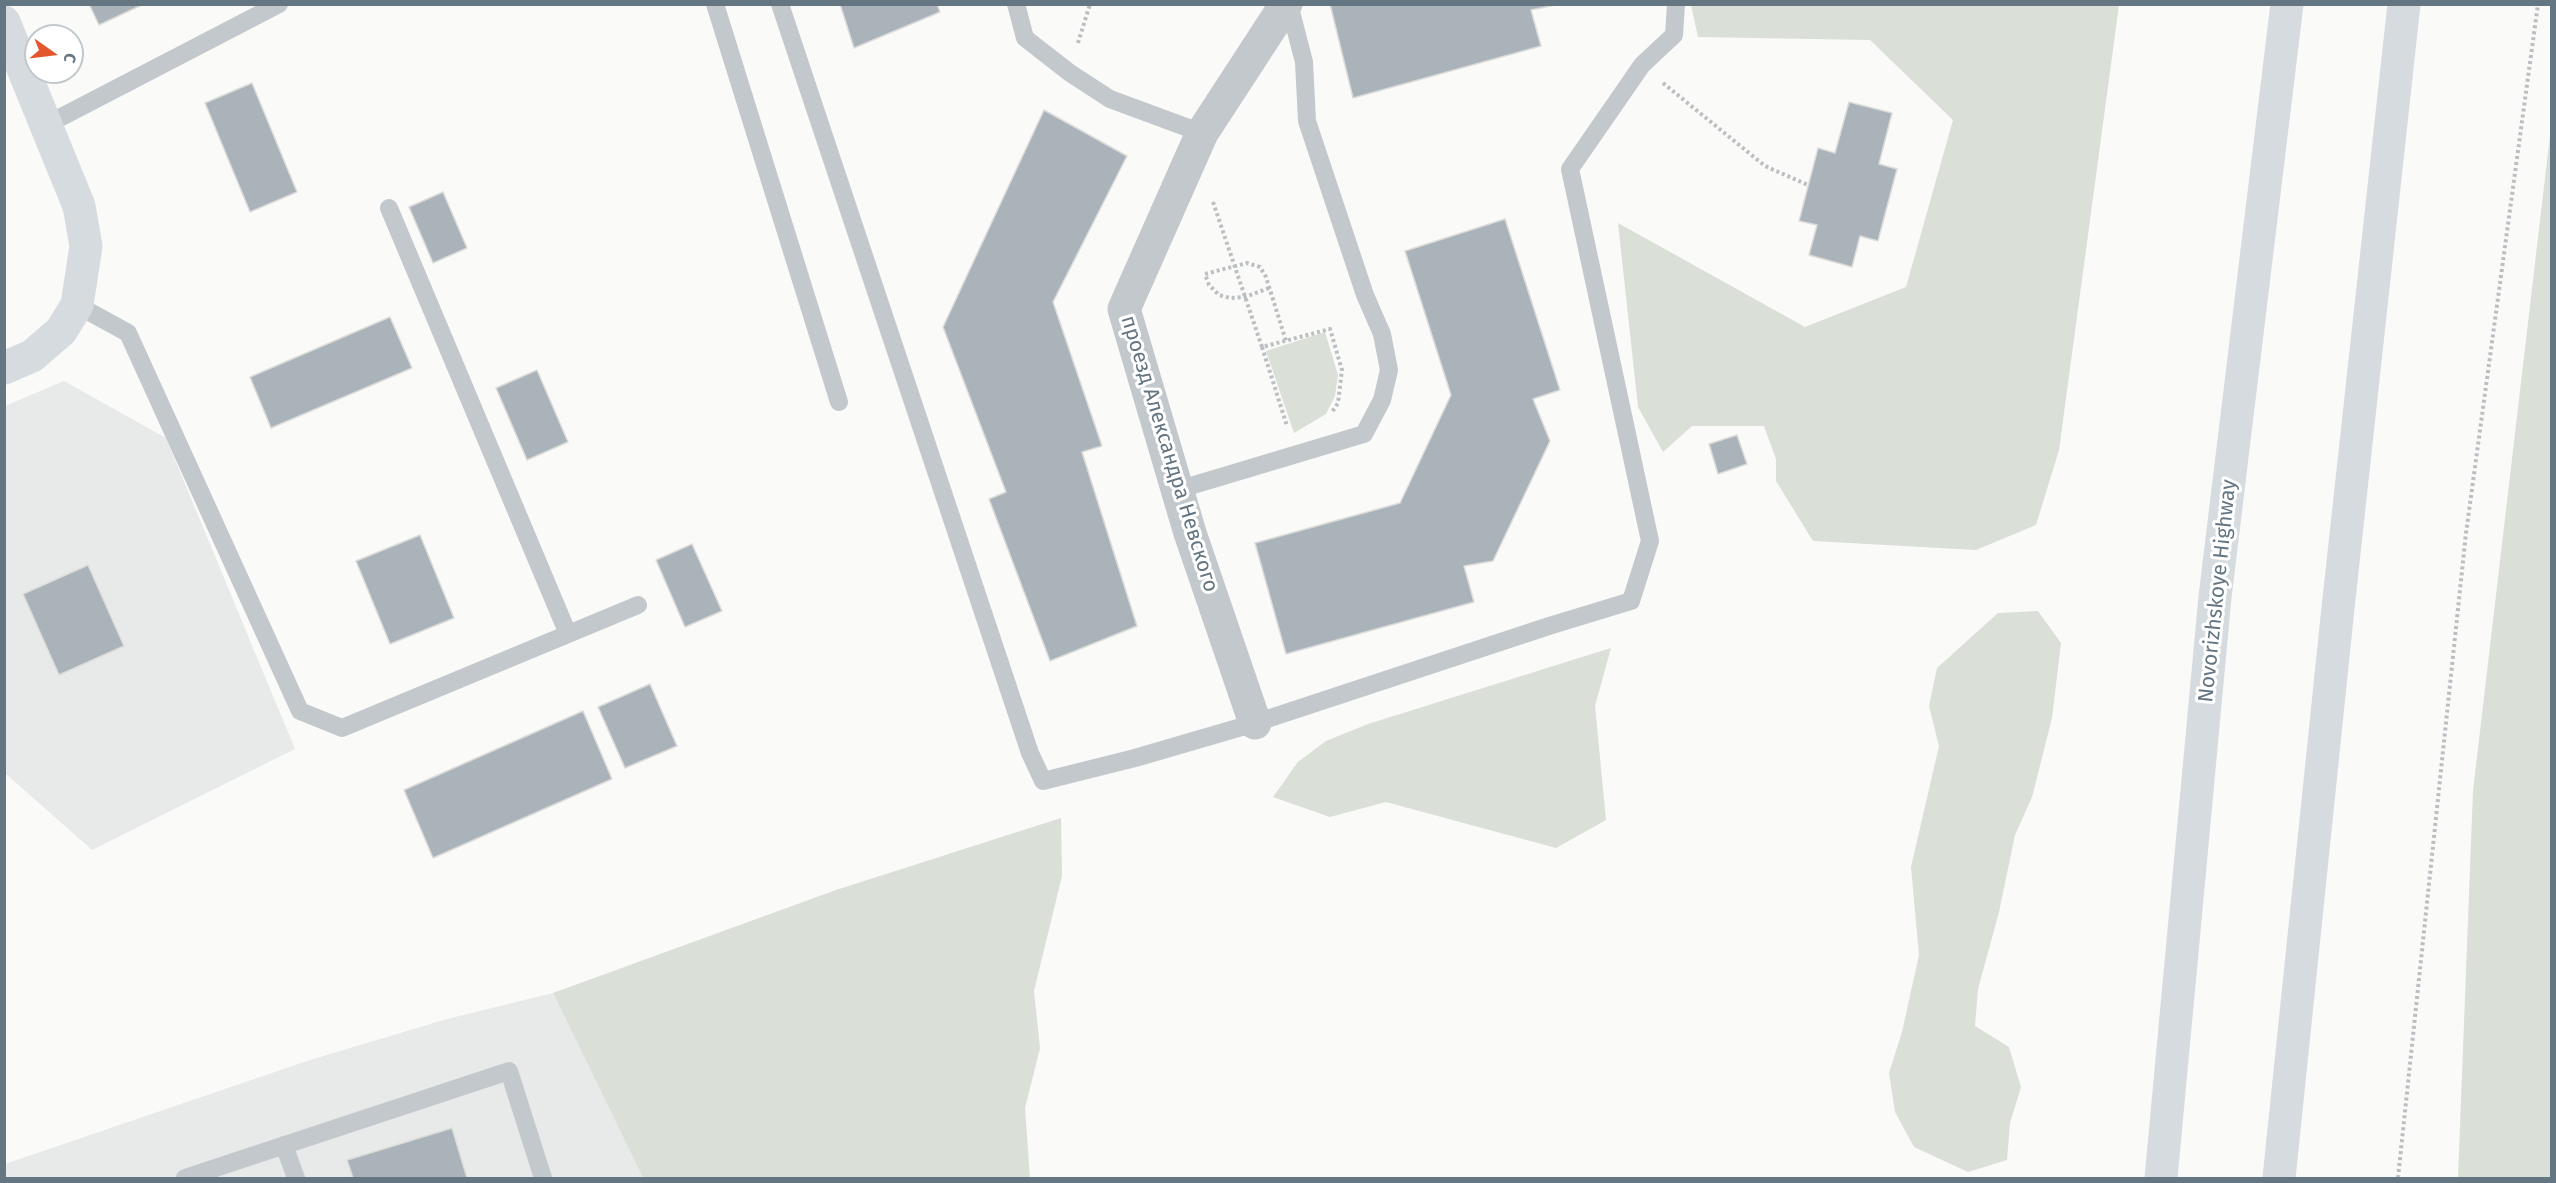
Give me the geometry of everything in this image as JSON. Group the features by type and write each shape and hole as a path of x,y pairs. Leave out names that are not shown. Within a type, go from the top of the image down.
{"main road":[{"name":"Novorizhskoye Highway","path":"2161,1179 2215,597 2287,4"},
{"path":"2279,1179 2339,596 2404,4"},
{"path":"4,22 79,206 86,246 77,305 61,331 32,356 4,368"}],"street":[{"name":"проезд Александра Невского","path":"1255,723 1177,490 1124,309 1202,133 1287,4"}],"lane":[{"path":"46,125 279,4"},
{"path":"715,4 839,402"},
{"path":"780,4 1023,732 1043,781 1136,758 1255,723 1631,601 1650,541 1570,169 1642,65 1674,35 1676,4"},
{"path":"1016,4 1025,38 1070,72 1110,99 1202,133"},
{"path":"1177,490 1364,434 1382,400 1389,370 1382,334 1365,295 1307,121 1304,62 1287,4"},
{"path":"389,208 568,634"},
{"path":"77,305 128,333 300,711 342,728 638,605"},
{"path":"185,1179 509,1071 543,1179"},
{"path":"284,1145 296,1179"}],"path":[{"path":"1070,72 1090,4"},
{"path":"2398,1179 2466,533 2538,4"},
{"path":"1642,65 1765,166 1808,185"},
{"path":"1182,180 1211,195 1288,429"},
{"path":"1269,288 1245,297 1230,298 1219,295 1209,285 1205,274 1247,262 1260,267 1269,288 1286,340"},
{"path":"1262,347 1330,329 1342,370 1338,403 1329,417"}],"shaded area":[{"path":"1691,5 2119,5 2059,450 2036,525 1976,550 1813,541 1776,481 1776,459 1764,426 1692,426 1663,452 1638,407 1618,223 1805,327 1906,287 1953,120 1870,40 1698,37"},
{"path":"2551,127 2551,1178 2458,1178 2473,791"},
{"path":"1325,332 1338,375 1335,396 1326,414 1294,433 1266,351"},
{"path":"64,381 166,438 295,749 92,850 5,773 5,406"},
{"path":"2038,611 2061,643 2052,718 2032,797 2015,835 1999,912 1978,989 1975,1026 2009,1047 2021,1087 2010,1123 2007,1160 1968,1172 1914,1147 1895,1112 1889,1073 1902,1032 1919,955 1911,867 1939,746 1929,706 1937,668 1998,613"},
{"path":"1611,648 1595,706 1606,820 1556,848 1386,802 1330,817 1273,797 1298,762 1326,741 1368,724"},
{"path":"1061,818 1062,876 1034,991 1040,1048 1025,1108 1030,1178 643,1178 553,993 836,890"},
{"path":"553,993 643,1178 5,1178 5,1164 310,1060 447,1019"}],"building":[{"path":"89,4 144,4 99,25"},
{"path":"840,4 937,4 940,12 854,48"},
{"path":"1330,4 1560,4 1531,10 1541,46 1353,98"},
{"path":"252,83 297,192 250,212 205,103"},
{"path":"1849,102 1892,113 1879,164 1897,169 1878,241 1860,236 1852,267 1809,255 1817,225 1799,221 1818,148 1835,153"},
{"path":"1044,110 1127,156 1053,302 1102,446 1082,452 1137,626 1050,661 989,499 1006,492 943,327"},
{"path":"443,192 467,248 433,263 409,207"},
{"path":"1505,219 1560,390 1533,399 1550,441 1493,561 1464,566 1474,602 1286,654 1255,543 1400,503 1451,395 1405,251"},
{"path":"390,317 412,368 271,428 250,377"},
{"path":"537,370 568,442 527,460 496,388"},
{"path":"1737,435 1747,464 1718,474 1709,444"},
{"path":"420,535 454,618 390,644 356,561"},
{"path":"692,544 722,611 685,627 656,560"},
{"path":"88,565 124,646 59,675 23,594"},
{"path":"650,684 677,746 625,768 598,707"},
{"path":"583,711 612,779 433,858 404,790"},
{"path":"452,1128 467,1178 353,1178 347,1160"}]}
